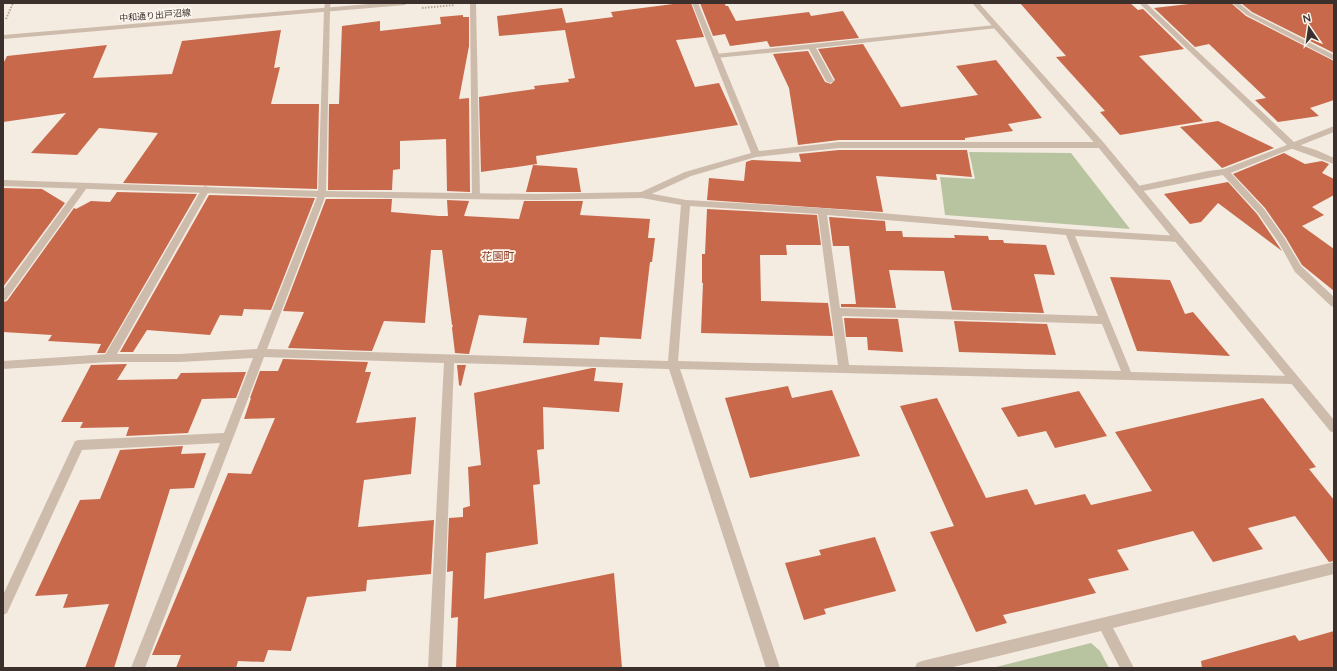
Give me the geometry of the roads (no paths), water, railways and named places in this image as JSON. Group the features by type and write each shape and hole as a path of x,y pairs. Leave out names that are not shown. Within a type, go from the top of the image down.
{"street":[{"name":"中和通り出戸沼線","path":"3,37 327,6 405,3"},
{"path":"473,3 476,195"},
{"path":"695,3 756,154"},
{"path":"975,3 995,28 1101,145 1334,428"},
{"path":"1142,3 1293,146 1334,160"},
{"path":"1235,3 1249,14 1334,58"},
{"path":"138,668 322,194 327,6"},
{"path":"716,56 995,28"},
{"path":"811,46 830,81"},
{"path":"1138,190 1208,174 1225,172 1334,129"},
{"path":"642,195 688,174 756,154 839,145 1101,145"},
{"path":"1225,172 1261,211 1282,241 1298,269 1334,303"},
{"path":"3,183 84,187 206,189 322,194 476,195 536,198 642,195 686,203 822,211 1068,232 1179,239"},
{"path":"3,297 84,187"},
{"path":"109,358 206,189"},
{"path":"686,203 673,365 773,668"},
{"path":"822,211 844,369"},
{"path":"1068,232 1128,376"},
{"path":"837,312 1105,320"},
{"path":"3,365 109,358 180,358 261,353 673,365 1294,380"},
{"path":"435,668 449,358"},
{"path":"3,609 80,445 228,438"},
{"path":"922,668 1334,568"},
{"path":"1104,624 1127,668"}],"district":[{"name":"花園町","path":"498,256"}]}
